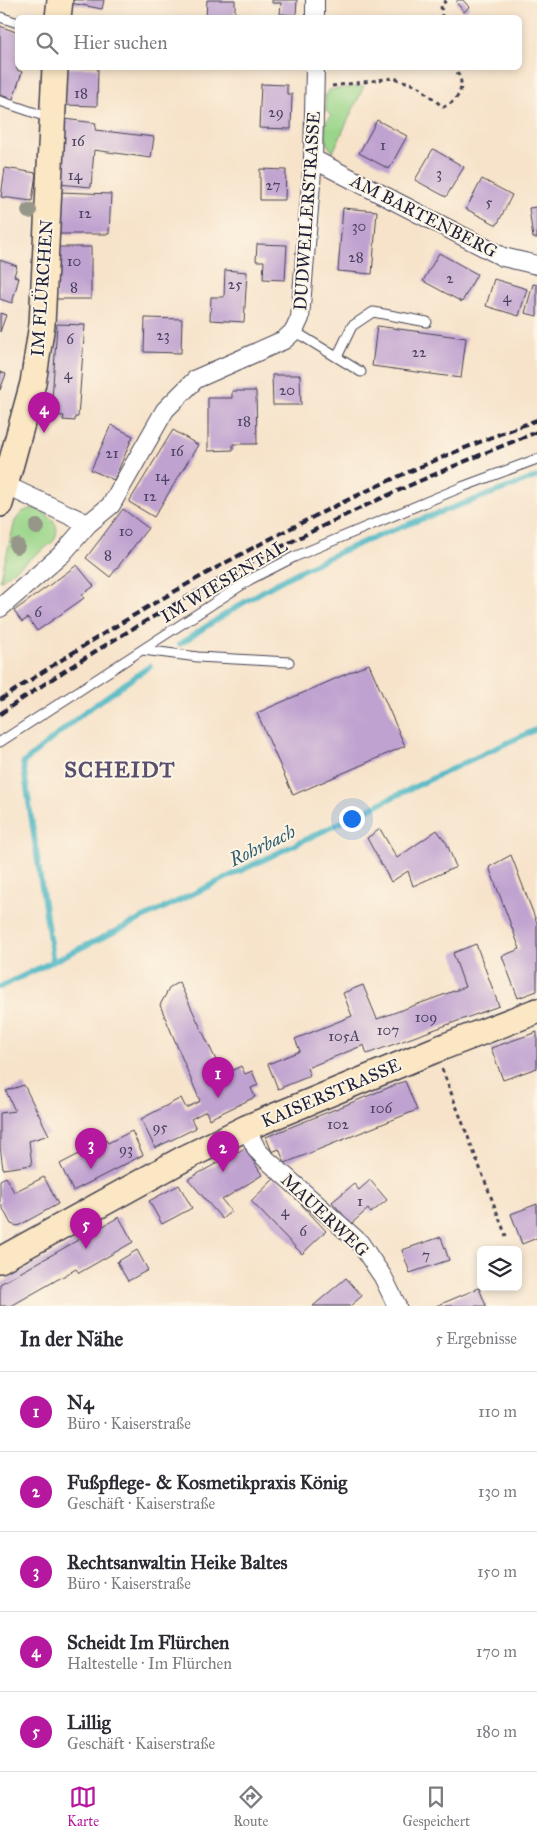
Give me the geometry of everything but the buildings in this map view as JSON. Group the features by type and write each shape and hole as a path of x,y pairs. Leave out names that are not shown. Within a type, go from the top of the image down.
{"main road":[{"path":"58,15 60,0"},
{"name":"IM FLÜRCHEN","path":"2,495 23,427 33,384 42,324 55,70"},
{"name":"KAISERSTRASSE","path":"0,1260 182,1159 246,1128 537,1010"}],"street":[{"path":"315,0 315,15"},
{"name":"DUDWEILERSTRASSE","path":"0,608 62,554 88,524 111,504 165,410 196,379 284,340 294,331 300,318 313,159 315,70"},
{"name":"AM BARTENBERG","path":"313,159 502,256 537,265"},
{"path":"2,495 88,524"},
{"name":"MAUERWEG","path":"246,1128 257,1150 360,1242 383,1277 397,1306"}],"lane":[{"path":"0,17 15,22"},
{"path":"0,101 52,119"},
{"path":"338,357 352,326 373,312 426,322"},
{"path":"294,331 361,372"},
{"name":"IM WIESENTAL","path":"0,742 251,580 294,557 462,487 537,459"},
{"path":"143,650 198,657 289,662"}],"path":[{"path":"442,15 441,5 447,0"},
{"path":"324,87 394,78 418,86 443,107 450,105 458,96 461,83 456,70"},
{"path":"435,1050 506,1236"}],"green space":[{"path":"364,86 333,152 326,138 326,121 331,116 326,110 325,95 328,94 328,90"},
{"path":"33,508 53,520 57,530 56,536 53,542 0,581 15,521 22,512"}],"waterway":[{"path":"180,644 269,588 328,557 387,532 536,477"},
{"path":"53,962 23,763 86,711 150,666"},
{"name":"Rohrbach","path":"0,987 537,729"}],"railway":[{"path":"0,700 128,619 194,580 328,509 467,447 537,420"},
{"path":"0,714 128,632 260,558 328,523 397,491 537,432"}],"place":[{"name":"Scheidt Im Flürchen","path":"44,433"},
{"name":"N4","path":"218,1098"},
{"name":"Rechtsanwaltin Heike Baltes","path":"91,1169"},
{"name":"Fußpflege- & Kosmetikpraxis König","path":"223,1172"},
{"name":"Lillig","path":"86,1249"}],"district":[{"name":"SCHEIDT","path":"120,769"}]}
